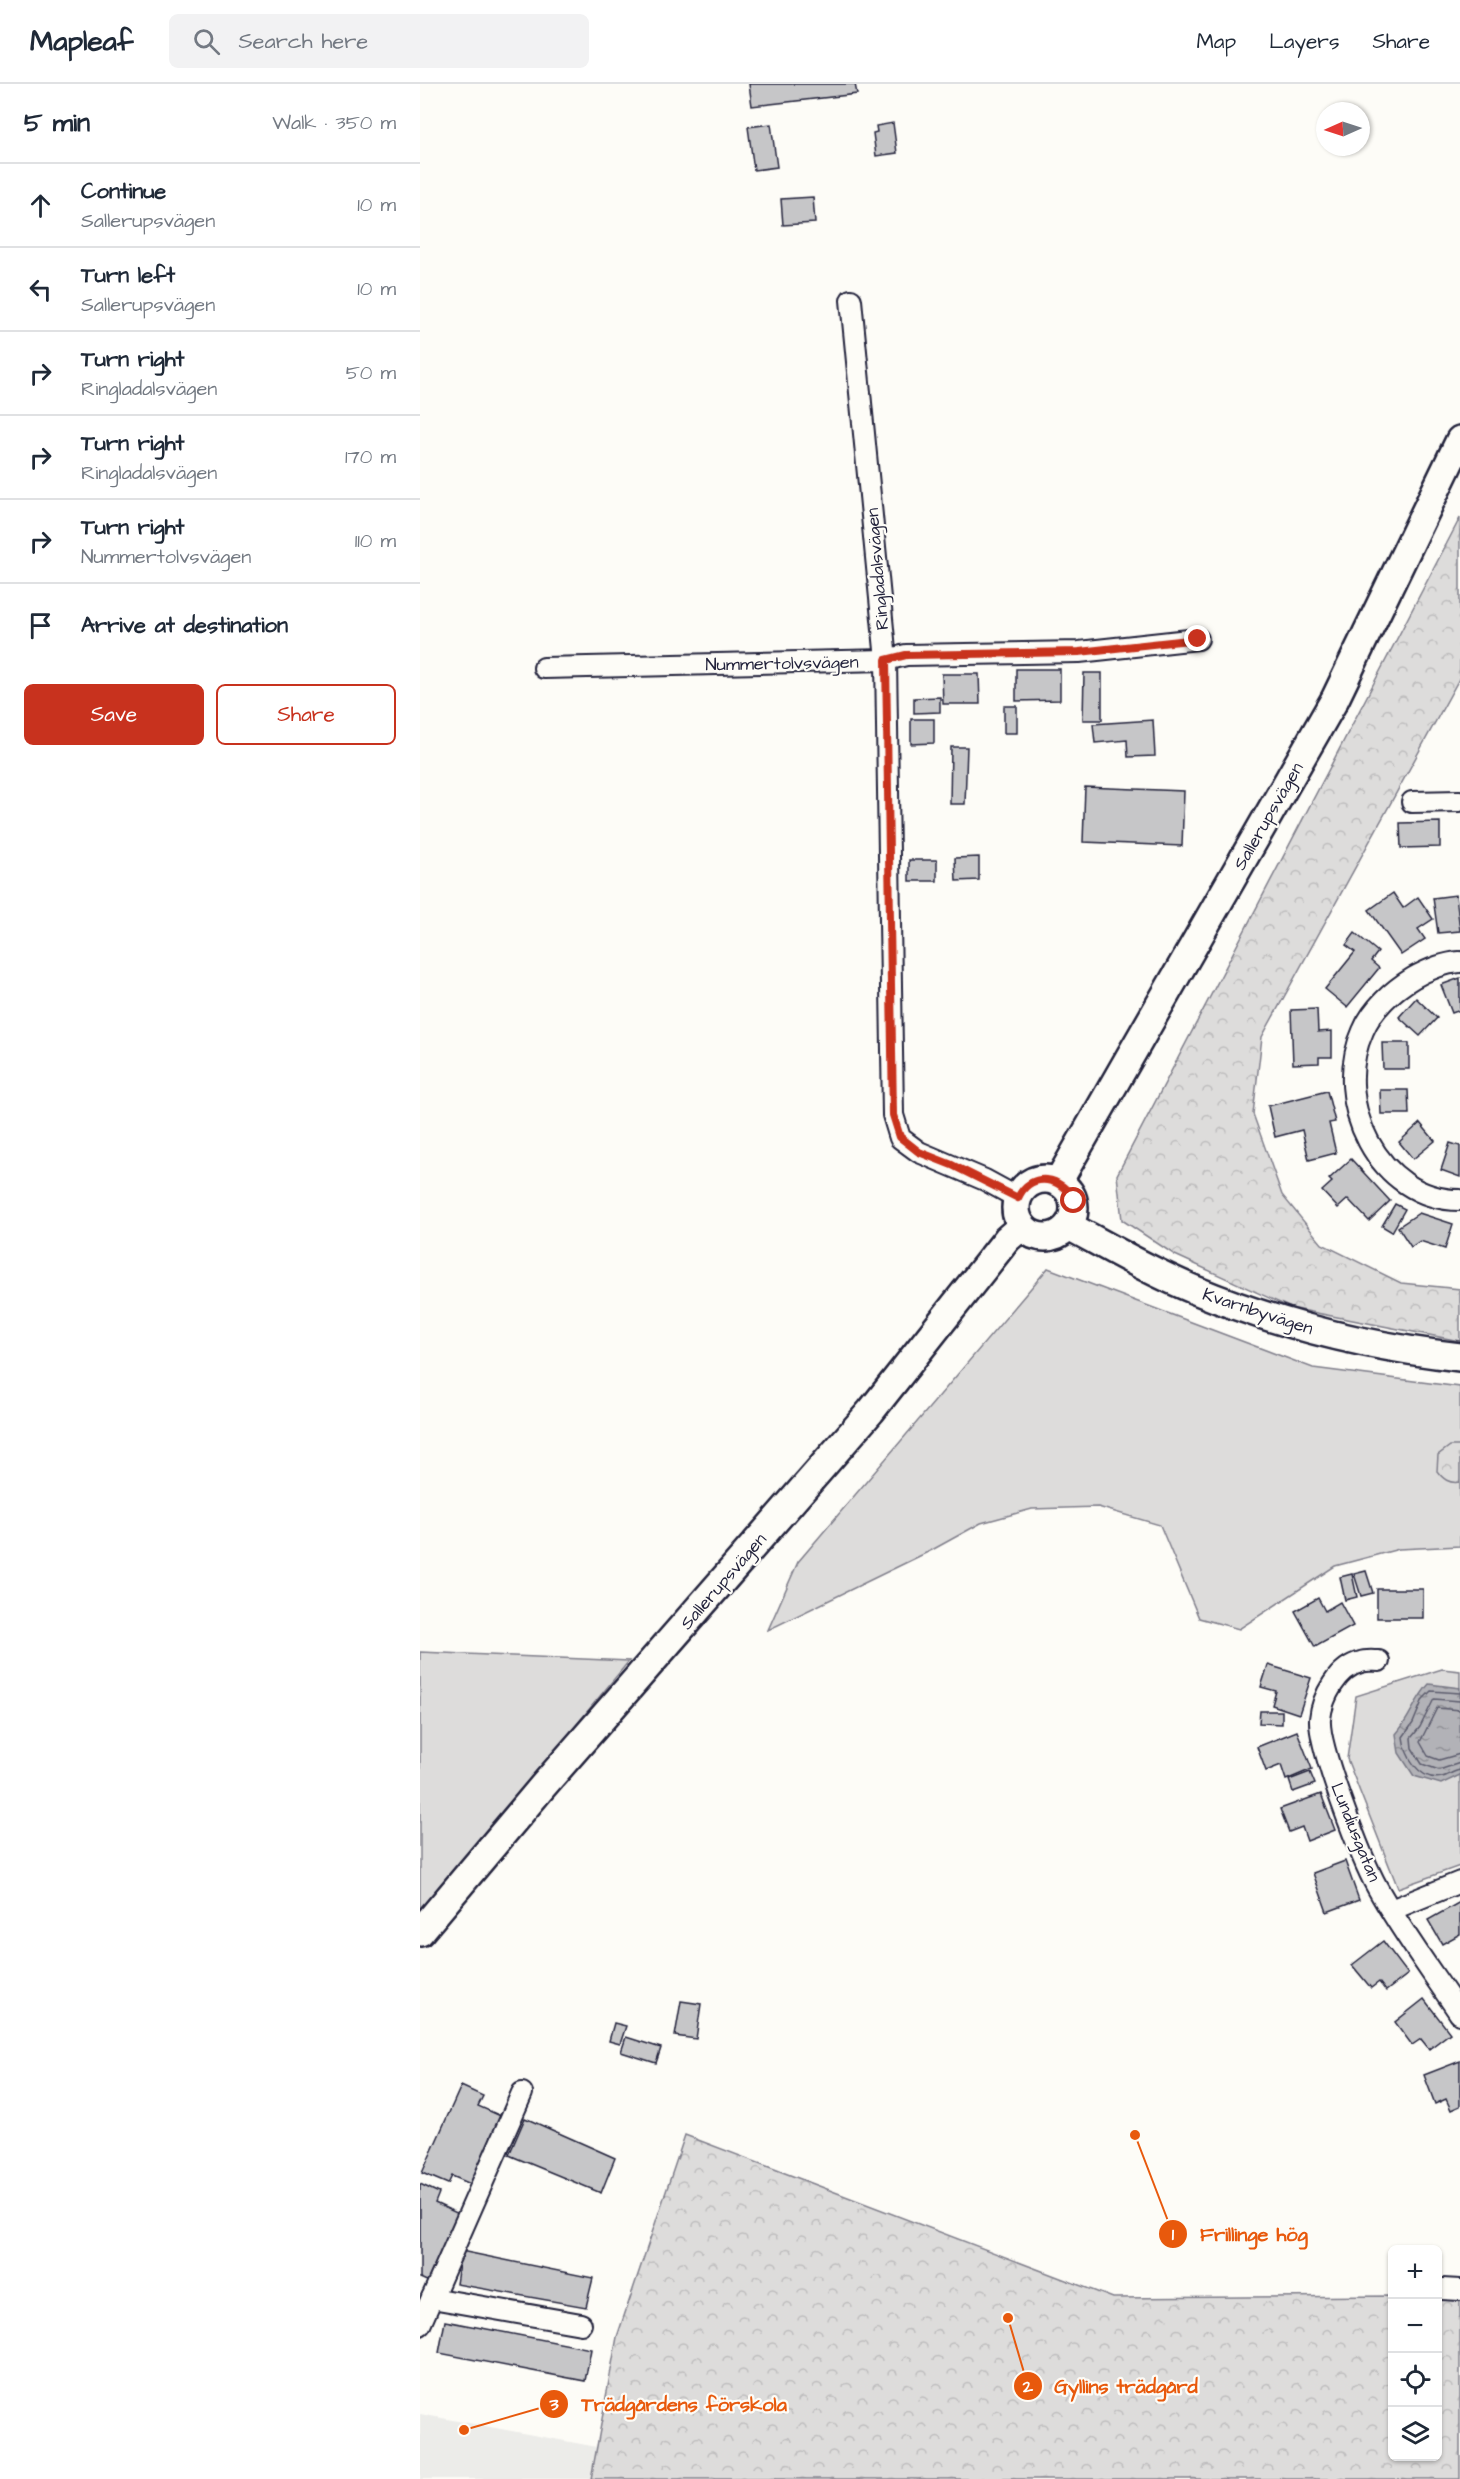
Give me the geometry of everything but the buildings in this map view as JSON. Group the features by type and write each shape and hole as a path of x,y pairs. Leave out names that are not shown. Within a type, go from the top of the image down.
{"main road":[{"name":"Sallerupsvägen","path":"1058,1182 1335,699 1460,440"},
{"path":"1044,1179 1058,1182 1070,1192 1074,1201 1074,1211 1069,1226 1058,1235 1048,1238 1031,1234 1022,1226 1016,1212 1018,1198 1026,1186 1034,1181 1044,1179"},
{"name":"Sallerupsvägen","path":"420,1932 543,1786 871,1411 1006,1239 1022,1226"},
{"name":"Kvarnbyvägen","path":"1069,1226 1195,1290 1264,1315 1340,1337 1405,1350 1460,1357"}],"street":[{"name":"Ringladalsvägen","path":"851,300 886,660 893,1115 900,1137 919,1152 977,1176 1018,1198"},
{"name":"Nummertolvsvägen","path":"544,668 886,660 906,655 1079,652 1198,639"},
{"path":"1412,802 1460,801"},
{"path":"1460,962 1426,970 1399,986 1379,1006 1363,1030 1355,1061 1353,1089 1358,1118 1368,1144 1384,1166 1403,1182 1427,1195 1460,1200"},
{"name":"Lundiusgatan","path":"1379,1661 1359,1662 1331,1686 1324,1700 1320,1720 1329,1765 1376,1885 1460,2014"},
{"path":"1391,1910 1460,1882"},
{"path":"420,2325 522,2093"},
{"path":"432,2298 581,2324"}],"shaded area":[{"path":"420,2414 597,2447 591,2479 420,2479"}],"green space":[{"path":"1460,518 1460,677 1262,1037 1253,1114 1282,1195 1322,1244 1401,1283 1460,1289 1460,1341 1291,1308 1175,1255 1122,1220 1117,1175"},
{"path":"1048,1268 1313,1368 1460,1387 1460,1546 1399,1549 1335,1566 1239,1629 1199,1618 1160,1525 1098,1507 1032,1509 981,1523 932,1550 768,1630 798,1562"},
{"path":"1450,1446 1460,1446 1460,1482 1447,1480 1437,1471 1438,1455"},
{"path":"420,1652 629,1661 420,1914"},
{"path":"1442,1669 1460,1671 1460,1866 1398,1888 1347,1759 1356,1696"},
{"path":"685,2135 1113,2298 1388,2296 1388,2461 1442,2461 1442,2296 1460,2297 1460,2479 591,2479 617,2337"}],"water":[{"path":"1429,1684 1460,1688 1460,1775 1441,1784 1414,1776 1399,1753 1396,1734"}],"place":[{"name":"Frillinge hög","path":"1135,2135"},
{"name":"Gyllins trädgård","path":"1008,2318"},
{"name":"Trädgårdens förskola","path":"464,2430"}],"route":[{"path":"1074,1201 1070,1192 1063,1185 1054,1180 1044,1179 1026,1186 1018,1198 985,1180 919,1152 900,1137 893,1115 886,660 906,655 1079,652 1198,639"}]}
